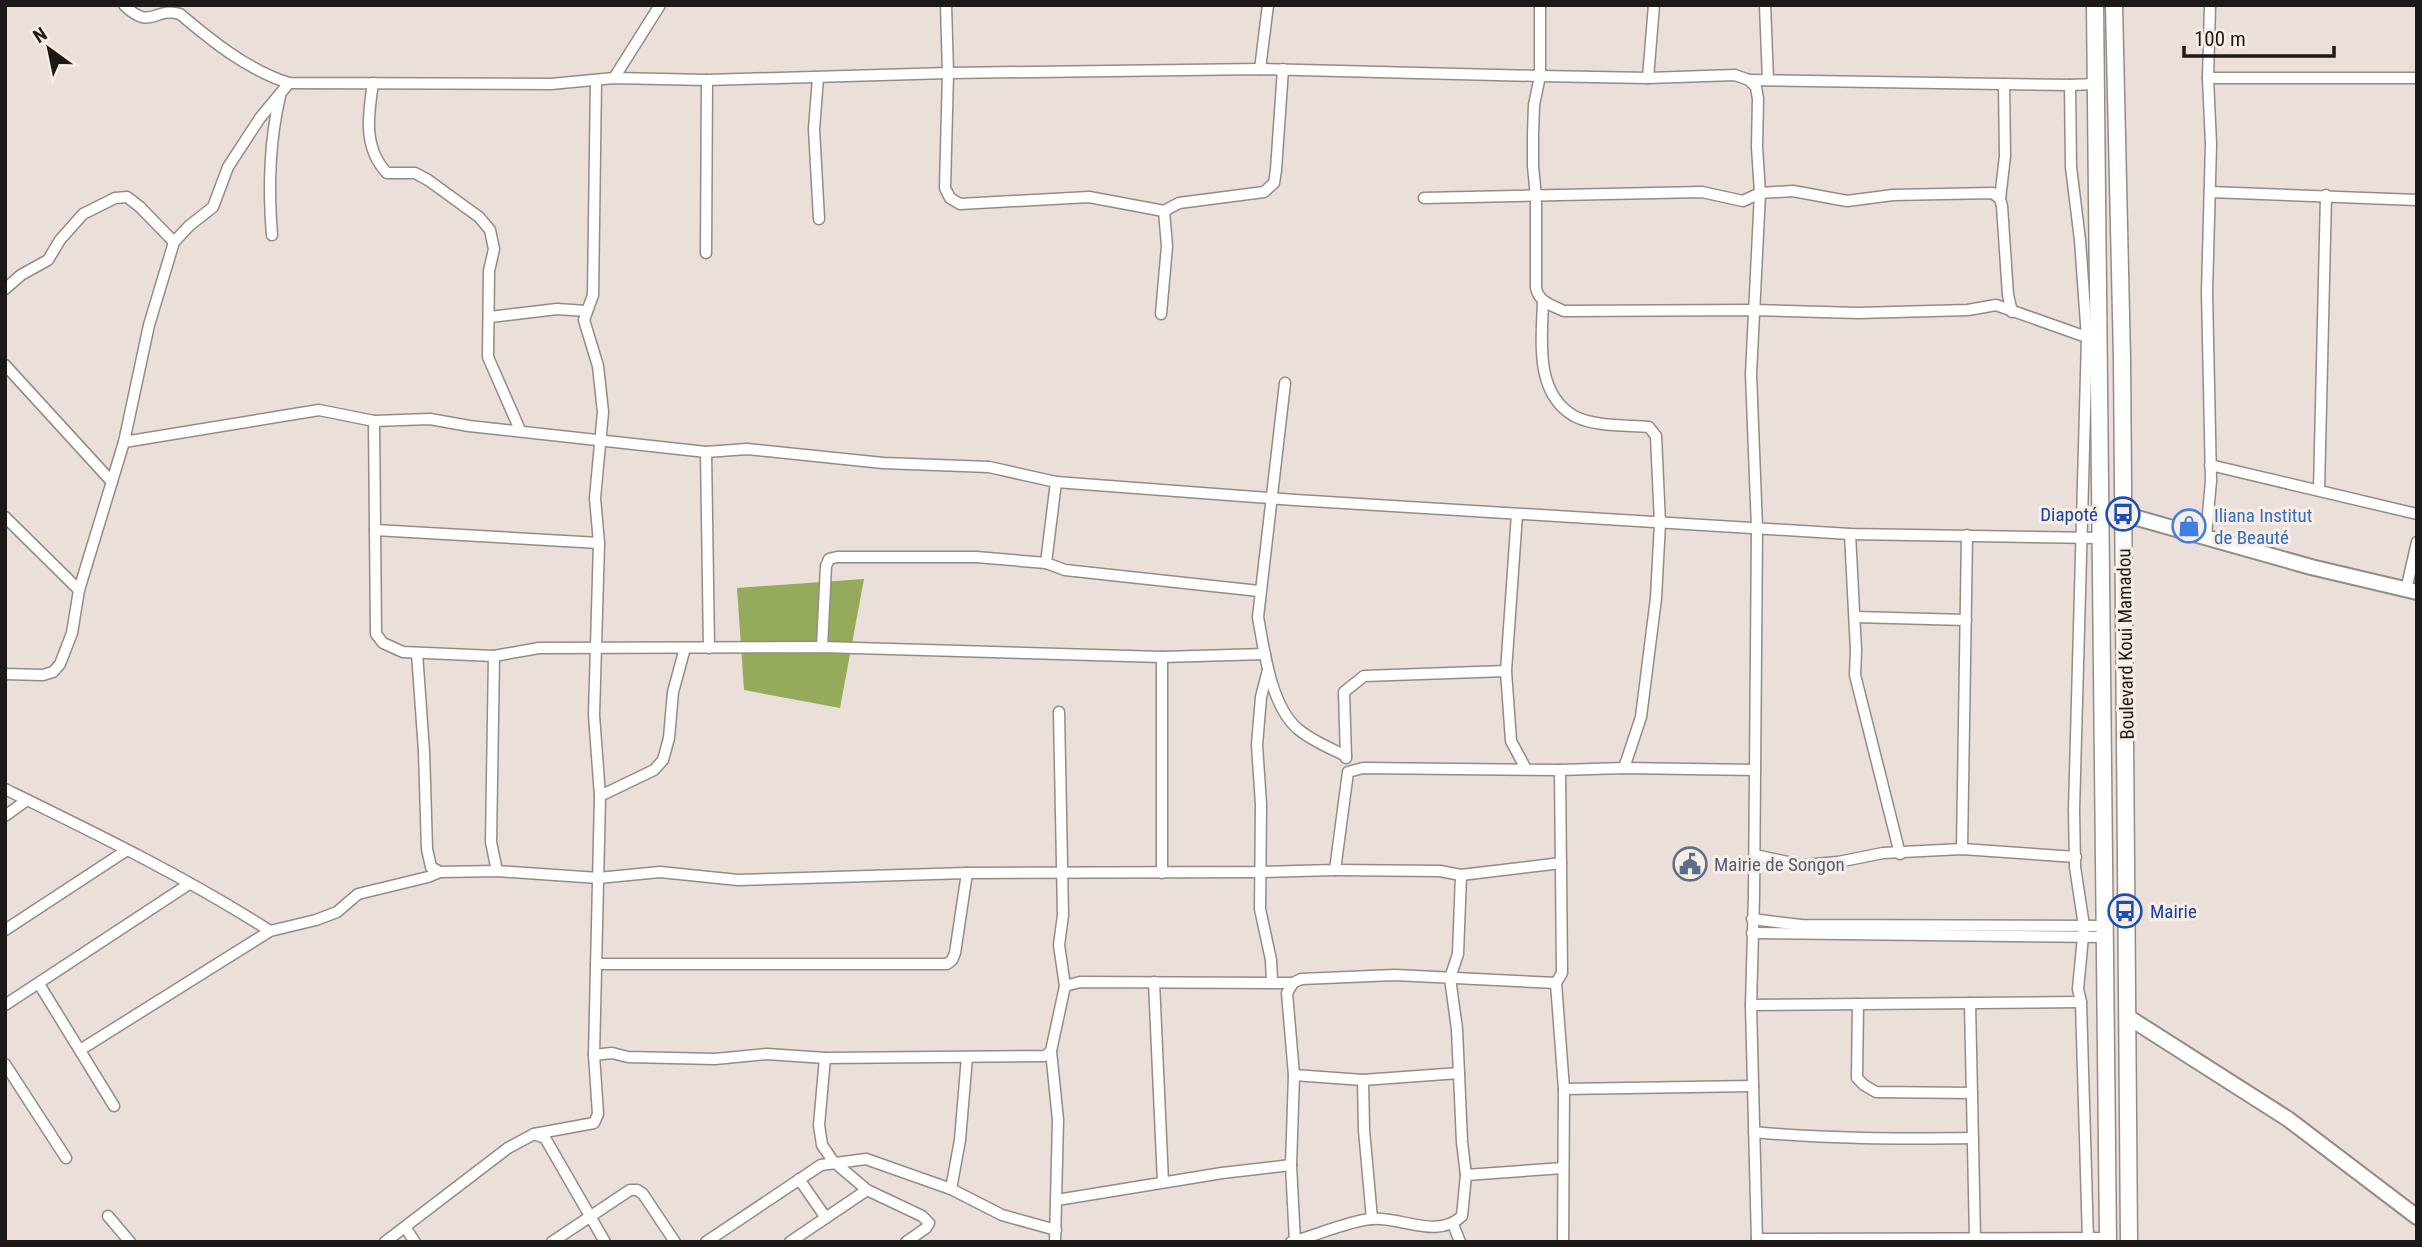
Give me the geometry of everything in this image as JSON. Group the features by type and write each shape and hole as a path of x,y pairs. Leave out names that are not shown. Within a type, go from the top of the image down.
{"main road":[{"name":"Boulevard Koui Mamadou","path":"2095,5 2093,340 2099,512 2106,931 2108,1240"},
{"name":"Boulevard Koui Mamadou","path":"2114,5 2122,359 2129,1242"},
{"path":"2099,512 2123,513"}],"street":[{"path":"124,5 136,16 147,19 173,12 180,14 212,41 262,73 289,83 551,83 614,78 707,80 948,73 1260,69 1648,78 1735,75 1749,80 2070,85 2095,83"},
{"path":"614,78 660,5"},
{"path":"946,5 948,73 945,188 950,198 960,204 1090,197 1164,211 1179,203 1264,192 1274,183 1283,69"},
{"path":"1260,69 1268,5"},
{"path":"1540,5 1541,76 1534,105 1533,166 1536,197 1536,288 1543,301 1564,311 1753,310 1858,313 1968,310 1996,306 2093,340"},
{"path":"1648,78 1654,5"},
{"path":"1765,5 1768,80"},
{"path":"2206,536 2210,465 2207,292 2210,5"},
{"path":"818,78 814,129 819,219"},
{"path":"2208,78 2417,78"},
{"path":"385,1242 508,1148 534,1135 594,1123 598,1114 594,1055 600,796 594,715 599,543 595,498 603,412 598,366 584,320 593,295 596,80"},
{"path":"706,253 707,80"},
{"path":"1749,80 1756,87 1758,99 1760,193 1751,374 1757,528 1755,855 1751,1005 1757,1241 1975,1238 2108,1240"},
{"path":"5,674 43,675 53,672 60,664 72,633 79,590 124,442 149,325 174,242 213,207 228,167 260,118 289,83"},
{"path":"373,83 368,117 371,147 377,162 387,173 415,173 428,180 479,217 490,230 494,249 489,271 488,357 520,430"},
{"path":"2004,84 2005,156 2000,198 2008,296 2012,312"},
{"path":"2070,85 2071,167 2093,340 2082,536 2074,771 2075,867 2084,931 2078,989 2081,1002 2088,1240"},
{"path":"272,235 268,189 272,129 280,96"},
{"path":"1424,198 1702,192 1743,201 1760,193 1793,191 1847,201 1893,195 1984,192 1993,193 2000,198"},
{"path":"2210,192 2417,200"},
{"path":"2319,489 2326,195"},
{"path":"5,289 21,275 48,260 60,240 83,214 115,198 127,197 174,242"},
{"path":"1161,314 1167,246 1164,211"},
{"path":"1543,301 1542,363 1552,393 1574,416 1592,422 1649,427 1656,436 1660,523 1656,598 1643,709 1625,768"},
{"path":"490,317 557,309 586,311"},
{"path":"5,365 112,482"},
{"path":"1285,383 1258,617 1281,709 1296,728 1313,740 1346,755"},
{"path":"124,442 319,411 374,422 430,419 469,426 706,452 747,449 883,463 989,467 1056,482 1272,498 1850,534 2099,538"},
{"path":"374,422 376,634 383,643 403,652 494,656 539,648 822,647 1162,657 1265,653"},
{"path":"706,452 709,648"},
{"path":"2210,465 2417,514"},
{"path":"1046,563 1056,482"},
{"path":"2123,513 2311,567 2411,591 2417,542"},
{"path":"1517,514 1506,671 1511,741 1526,769"},
{"path":"5,517 79,590"},
{"path":"375,530 599,543"},
{"path":"1850,534 1855,675 1900,854"},
{"path":"1962,849 1967,535"},
{"path":"822,647 826,566 830,559 837,557 976,556 1046,563 1065,570 1259,591"},
{"path":"1855,617 1966,620"},
{"path":"600,796 647,774 663,760 669,738 673,692 685,648"},
{"path":"416,653 424,751 427,849 431,867 440,872"},
{"path":"494,656 491,842 497,871"},
{"path":"1162,657 1162,873"},
{"path":"1269,668 1261,697 1257,746 1261,804 1260,909 1272,982"},
{"path":"1335,870 1348,772 1344,692 1364,676 1506,671"},
{"path":"1055,1242 1058,1120 1051,1051 1065,986 1059,945 1063,915 1063,873 1059,712"},
{"path":"1348,772 1363,768 1755,770"},
{"path":"1560,770 1562,974 1556,984 1564,1089 1563,1242"},
{"path":"5,789 127,850 233,907 270,931"},
{"path":"5,816 27,800"},
{"path":"1755,855 1802,865 1838,862 1883,853 1962,849 2076,857"},
{"path":"5,930 127,850"},
{"path":"80,1050 270,931 337,912 358,894 440,872 497,871 598,878 660,872 738,880 967,873 1335,870 1440,871 1461,876 1561,863"},
{"path":"596,964 947,964 955,953 967,873"},
{"path":"1293,983 1287,993 1294,1076 1291,1165 1294,1241 1372,1219 1438,1227 1453,1224 1462,1216 1466,1175 1457,1029 1450,978 1458,954 1461,876"},
{"path":"5,1005 189,884"},
{"path":"1752,919 1801,925 2084,931"},
{"path":"1752,933 2106,931"},
{"path":"1065,986 1080,982 1293,983 1301,979 1395,975 1556,984"},
{"path":"1154,982 1163,1182"},
{"path":"39,984 114,1106"},
{"path":"1751,1005 2081,1002"},
{"path":"1970,1003 1975,1238"},
{"path":"1858,1004 1857,1077 1864,1085 1876,1092 1972,1093"},
{"path":"2128,1017 2288,1119 2417,1217"},
{"path":"594,1055 715,1059 767,1054 825,1058 967,1057 1045,1056 1051,1051"},
{"path":"951,1189 960,1140 967,1057"},
{"path":"825,1058 819,1125 821,1145 833,1161 867,1190 922,1216 929,1223 905,1242"},
{"path":"5,1064 66,1158"},
{"path":"1294,1076 1363,1080 1459,1073"},
{"path":"1363,1080 1364,1130 1372,1219"},
{"path":"1564,1089 1753,1086"},
{"path":"1754,1132 1802,1137 1973,1138"},
{"path":"534,1135 545,1138 606,1242"},
{"path":"706,1242 821,1165 833,1161 866,1159 951,1189 1002,1214 1056,1230"},
{"path":"1057,1200 1163,1182 1291,1165"},
{"path":"1466,1175 1563,1168"},
{"path":"799,1179 826,1218"},
{"path":"552,1242 630,1191 637,1190 643,1194 675,1242"},
{"path":"790,1242 867,1190"},
{"path":"108,1216 130,1242"},
{"path":"1453,1224 1460,1242"},
{"path":"405,1227 415,1242"}],"green space":[{"path":"864,579 840,708 744,690 737,588"}],"place":[{"name":"Diapoté","path":"2123,514"},
{"name":"Iliana Institut de Beauté","path":"2189,526"},
{"name":"Mairie de Songon","path":"1690,864"},
{"name":"Mairie","path":"2125,911"}]}
